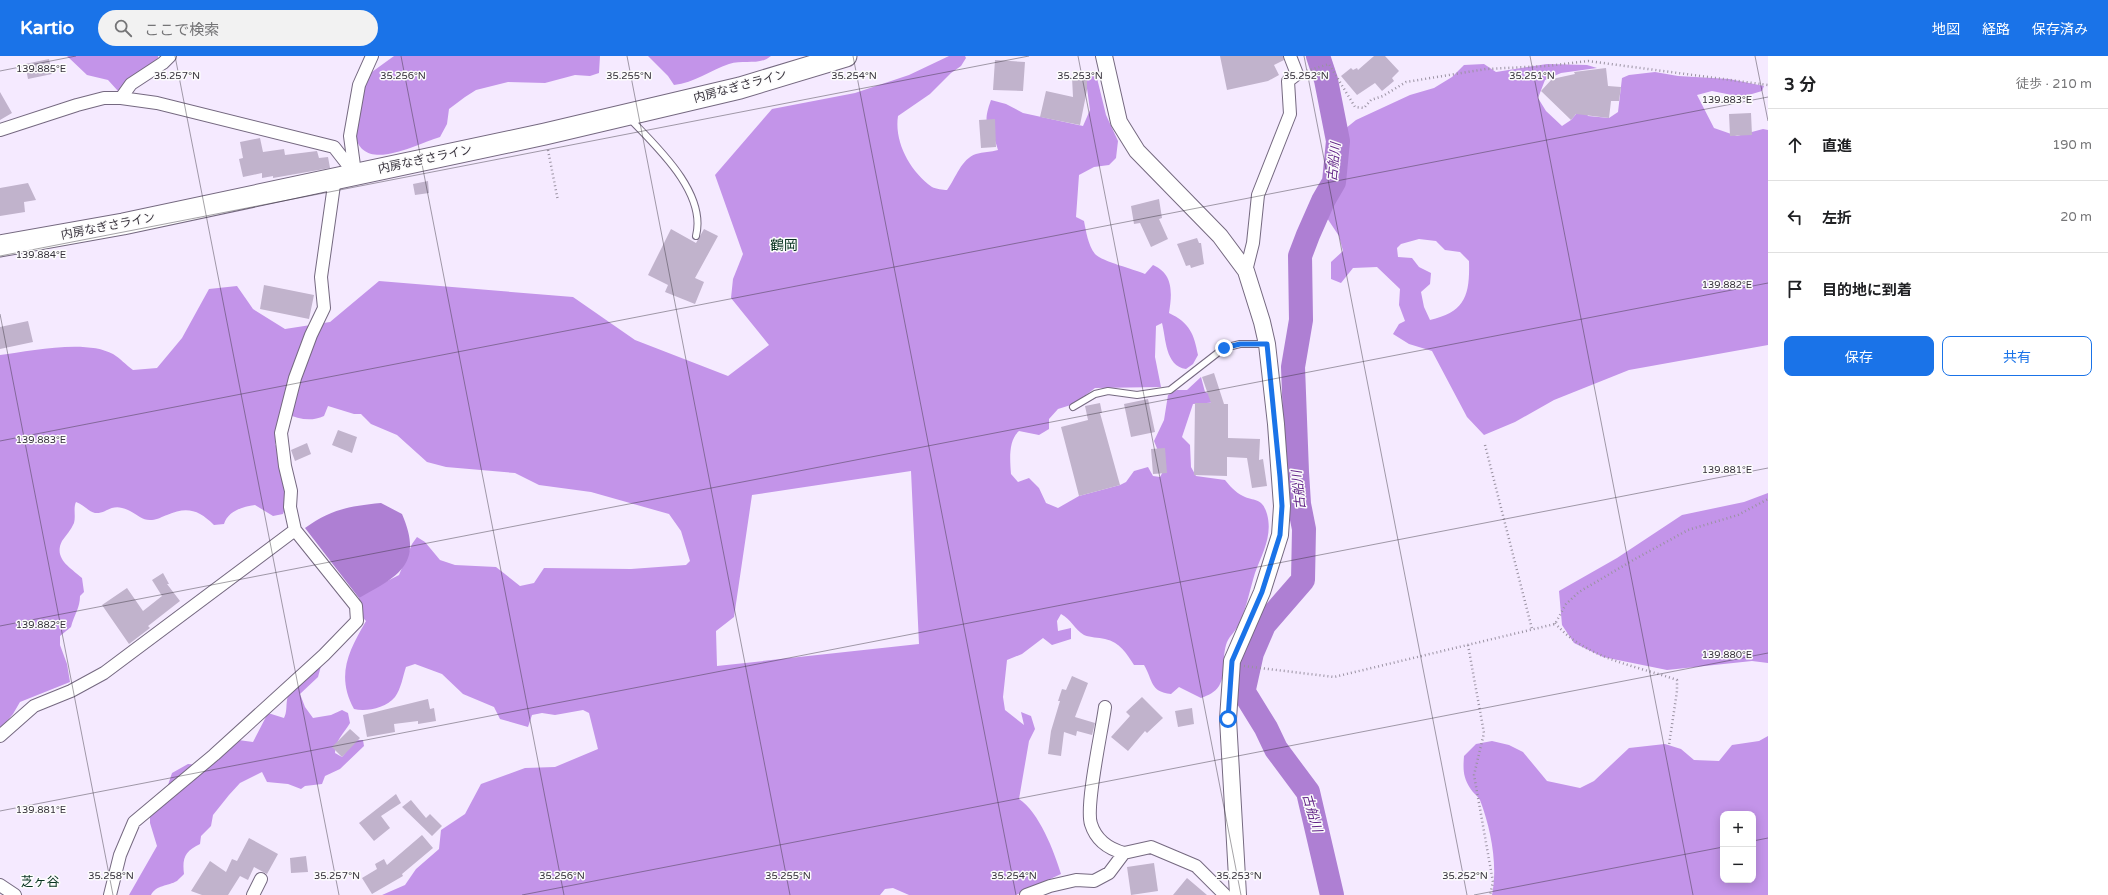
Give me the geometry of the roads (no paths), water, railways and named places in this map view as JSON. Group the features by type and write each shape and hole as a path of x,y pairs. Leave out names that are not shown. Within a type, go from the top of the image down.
{"highway":[{"name":"内房なぎさライン","path":"0,246 123,224 545,134 740,88 846,56"}],"street":[{"path":"121,98 132,84 163,63 170,56"},
{"path":"356,174 350,136 359,85 372,56"},
{"path":"1104,56 1119,122 1137,151 1220,236 1246,271 1262,322 1267,344 1276,424 1282,506 1280,535 1262,592 1232,661 1228,719 1238,895"},
{"path":"1246,271 1253,243 1258,195 1290,114 1288,81 1297,74 1290,56"},
{"path":"0,130 77,105 104,98 121,98 157,103 334,147 356,174"},
{"path":"110,895 120,855 134,822 214,756 324,655 357,621 356,606 294,530 290,507 291,491 285,466 281,433 295,378 311,335 324,308 321,277 335,178"},
{"path":"0,736 34,706 71,691 104,673 294,530"},
{"path":"1106,707 1093,781 1090,813 1090,824 1099,839 1111,849 1124,853 1151,847 1196,866 1225,895"},
{"path":"1026,895 1050,886 1076,880 1094,881 1109,873 1124,853"},
{"path":"253,895 261,879"},
{"path":"0,885 15,895"}],"lane":[{"path":"626,115 670,162 692,197 698,226 696,236"},
{"path":"1073,408 1095,394 1108,391 1137,395 1170,390 1224,348 1240,344 1267,344"}],"waterway":[{"name":"古船川","path":"1318,56 1326,80 1338,141 1334,182 1323,201 1300,256 1301,320 1293,367 1299,504 1304,529 1303,580 1264,625 1252,653 1244,689 1245,694 1266,728 1276,749 1308,792 1332,895"}],"district":[{"name":"鶴岡","path":"784,245"},
{"name":"芝ヶ谷","path":"40,882"}]}
